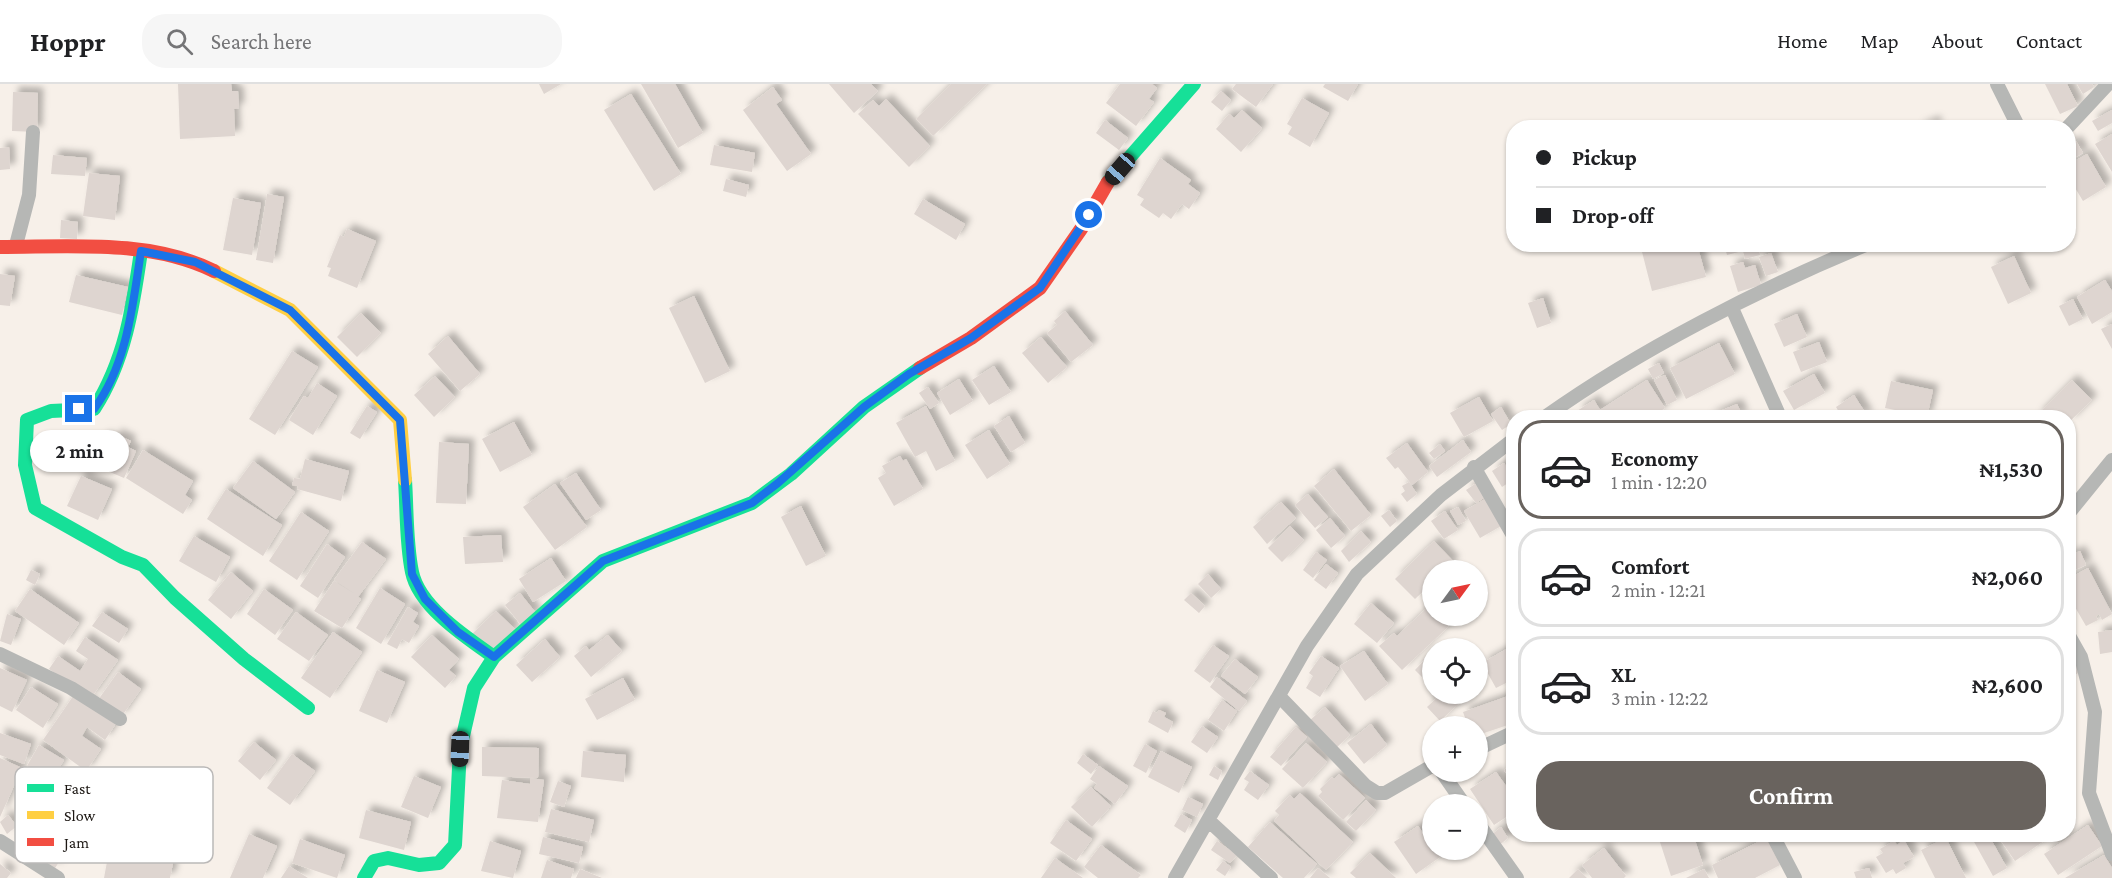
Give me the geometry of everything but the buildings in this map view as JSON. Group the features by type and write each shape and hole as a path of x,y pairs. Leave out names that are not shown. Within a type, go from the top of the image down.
{"street":[{"path":"364,878 374,861 388,858 419,865 439,863 455,845 460,749 474,688 494,657 603,561 752,503 791,474 864,407 909,374 971,338 1040,288 1081,230 1105,186 1194,84"},
{"path":"1997,84 2015,120"},
{"path":"2074,120 2108,84"},
{"path":"16,245 29,195 33,132"},
{"path":"0,247 16,245 122,247 195,262 290,310 400,420 412,574 425,599 458,632 494,657"},
{"path":"141,251 132,313 108,390 94,409 64,408 39,413 27,420 23,441 26,479 35,508 122,557 143,565 174,598 244,659 308,708"},
{"path":"1555,410 1595,382 1732,308 1851,252"},
{"path":"1732,308 1777,410"},
{"path":"1175,878 1307,646 1357,574 1393,538 1474,467 1506,445"},
{"path":"2076,504 2112,460"},
{"path":"1474,467 1506,523"},
{"path":"2076,648 2081,657 2095,712 2090,793 2112,854"},
{"path":"0,654 71,687 120,719"},
{"path":"1279,696 1366,786 1377,792 1385,793 1422,772"},
{"path":"1488,744 1506,736"},
{"path":"1208,820 1271,878"},
{"path":"1488,837 1517,878"},
{"path":"0,841 15,851"},
{"path":"1776,842 1795,878"},
{"path":"34,863 58,878"}],"traffic: fast":[{"path":"1108,182 1194,84"},
{"path":"141,251 126,333 113,372 94,409 51,411 27,420 25,465 35,508 122,557 143,565 175,598 244,659 308,708"},
{"path":"364,878 374,861 388,858 419,865 439,863 455,845 460,749 474,688 494,657 603,561 752,503 791,474 864,407 920,368"},
{"path":"405,480 409,550 416,585 434,609 471,641 494,657"}],"traffic: slow":[{"path":"214,271 290,310 400,420 405,480"}],"traffic: jam":[{"path":"920,368 971,338 1040,288 1081,229 1108,182"},
{"path":"0,247 81,246 136,249 189,261 214,271"}],"route":[{"path":"79,409 94,409 108,390 132,313 141,251 195,262 290,310 400,420 412,574 425,599 458,632 494,657 603,561 752,503 791,474 864,407 909,374 971,338 1040,288 1089,215"}]}
